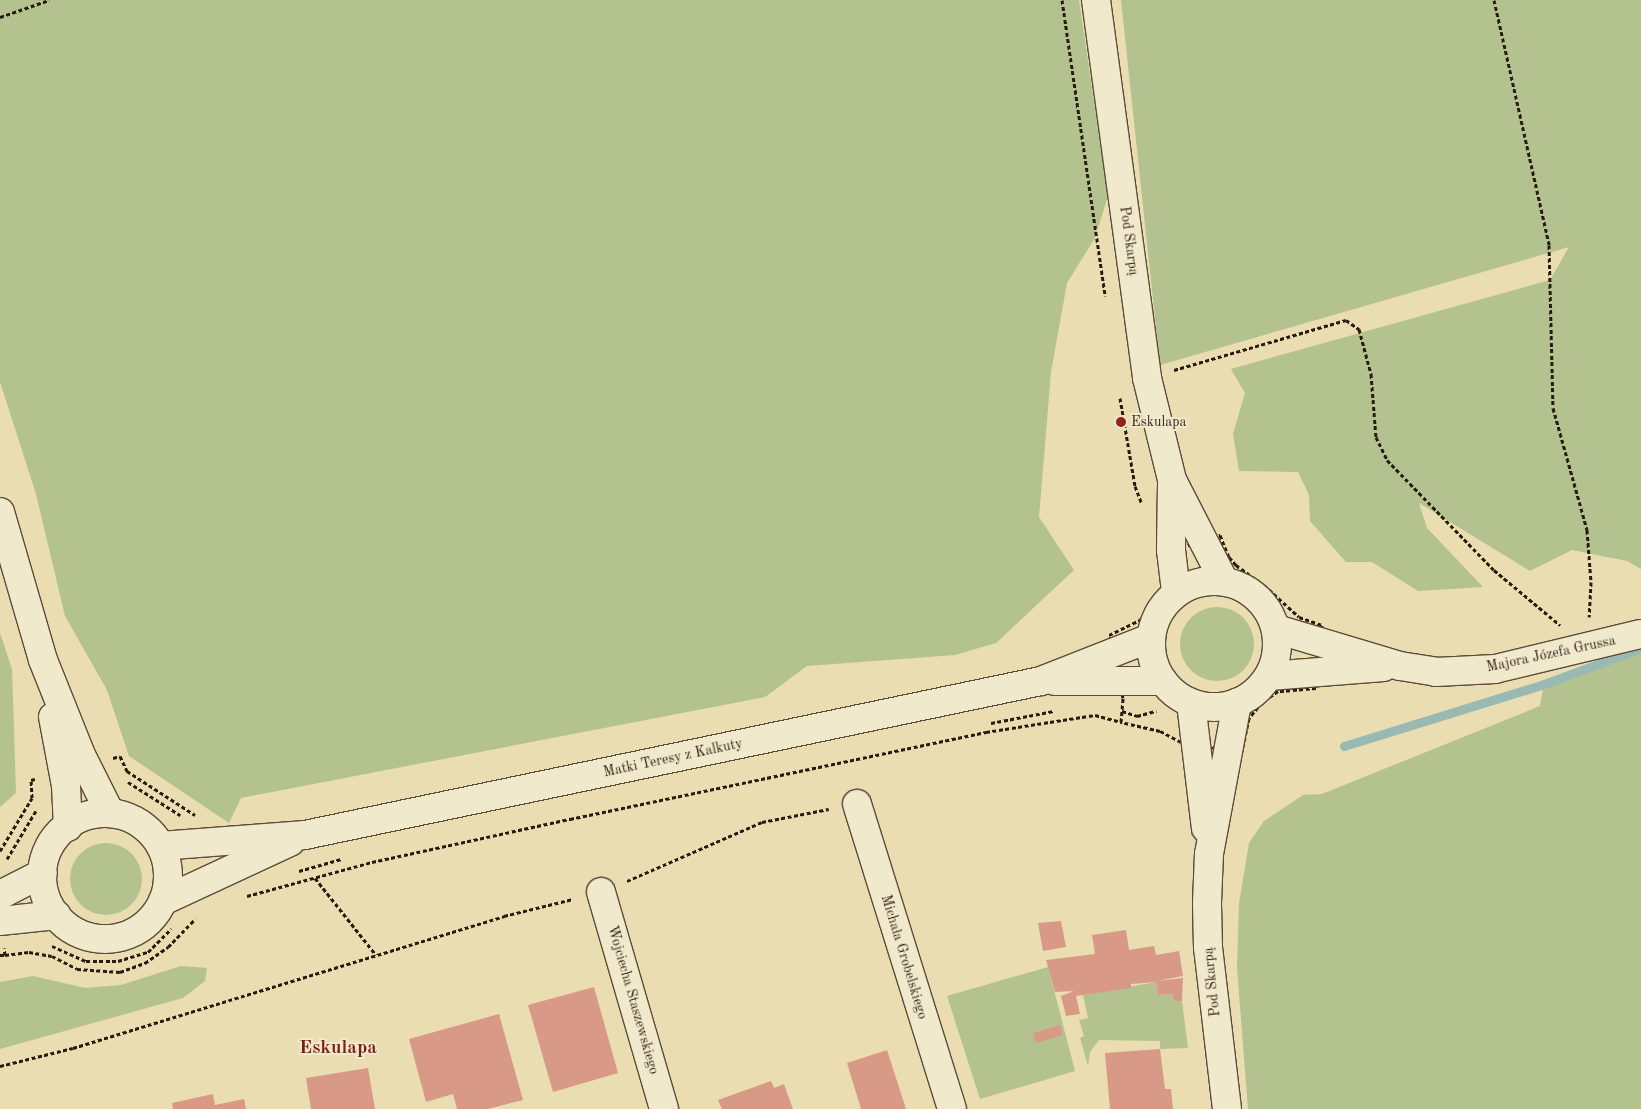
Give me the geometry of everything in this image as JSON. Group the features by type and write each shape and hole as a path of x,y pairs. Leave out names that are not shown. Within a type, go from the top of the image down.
{"street":[{"name":"Pod Skarpą","path":"1096,0 1147,378 1172,480 1224,581"},
{"name":"Pod Skarpą","path":"1172,480 1171,550 1176,592"},
{"path":"0,512 74,768 68,827"},
{"path":"1224,581 1252,592 1266,607 1276,629 1278,646 1269,676 1253,694 1237,703 1219,707 1178,694 1152,657 1150,638 1163,605 1176,592 1193,583 1224,581"},
{"name":"Majora Józefa Grussa","path":"1276,629 1400,666 1436,672 1495,669 1641,634"},
{"name":"Matki Teresy z Kalkuty","path":"161,846 305,835 1041,681 1150,638"},
{"name":"Majora Józefa Grussa","path":"1269,676 1400,666"},
{"name":"Matki Teresy z Kalkuty","path":"1041,681 1120,681 1178,694"},
{"name":"Pod Skarpą","path":"1178,694 1196,743 1209,854 1208,948 1227,1109"},
{"name":"Pod Skarpą","path":"1209,854 1237,703"},
{"path":"74,768 110,813"},
{"name":"Michała Grobelskiego","path":"857,804 952,1109"},
{"path":"110,813 136,822 148,829 161,846 168,866 170,912 151,920 135,932 116,938 97,939 78,933 57,915 43,888 43,874 49,846 68,827 89,815 110,813"},
{"name":"Matki Teresy z Kalkuty","path":"170,912 305,835"},
{"path":"0,895 43,874"},
{"name":"Wojciecha Staszewskiego","path":"601,892 664,1109"},
{"path":"6,932 57,915"}],"path":[{"path":"0,16 49,0"},
{"path":"1494,0 1549,245 1553,408 1587,530 1591,582 1588,648"},
{"path":"1147,378 1346,320 1359,329 1371,374 1376,437 1387,460 1494,570 1588,648"},
{"path":"245,896 570,819 986,732 1095,715 1120,722 1160,731 1181,742 1242,752 1249,718 1262,702 1278,691 1316,688 1322,643 1322,626 1299,618 1264,585 1236,566 1229,557 1220,534 1163,553 1166,575 1159,597 1140,620 1109,635 1120,681 1122,711 1120,722"},
{"path":"1114,709 1146,715 1178,694"},
{"path":"988,724 1059,710"},
{"path":"0,851 32,798 31,780 120,756 127,771 209,824 214,842"},
{"path":"0,1066 73,1048 504,916 601,892 762,822 857,804"},
{"path":"290,874 347,858"},
{"path":"315,878 376,955"},
{"path":"48,944 86,961 118,962 148,952 170,912"},
{"path":"5,954 29,952 52,956 77,969 120,972 146,963 168,947 200,915"},
{"path":"0,945 6,932"}],"green space":[{"path":"0,0 1079,0 1108,196 1095,238 1067,283 1051,372 1039,517 1074,570 996,643 955,655 807,666 765,697 241,798 229,823 129,756 107,690 65,616 36,494 0,382"},
{"path":"1121,0 1641,0 1641,569 1627,561 1572,550 1530,571 1419,503 1427,528 1483,587 1418,591 1372,562 1346,562 1310,521 1309,495 1298,472 1239,471 1233,434 1245,393 1231,369 1550,280 1569,247 1160,365"},
{"path":"1217,607 1231,610 1243,618 1251,630 1254,644 1251,658 1243,670 1231,678 1217,681 1203,678 1191,670 1183,658 1180,644 1183,630 1191,618 1203,610"},
{"path":"0,633 12,669 16,793 0,807"},
{"path":"1641,653 1641,1109 1248,1109 1237,968 1239,903 1249,843 1264,821 1303,795 1322,794 1540,706 1544,684"},
{"path":"106,843 126,849 136,859 142,879 136,899 126,909 106,915 86,909 76,899 70,879 76,859 86,849"},
{"path":"181,966 207,968 205,981 183,998 0,1049 0,982 33,976 85,988 121,985"},
{"path":"1048,967 1075,1071 980,1099 947,996"},
{"path":"1156,982 1158,995 1172,994 1175,1002 1182,1001 1188,1048 1160,1049 1160,1041 1099,1040 1090,1052 1088,1066 1080,1038 1084,1036 1079,1020 1088,1018 1083,995"}],"building":[{"path":"1061,921 1066,947 1043,951 1038,923"},
{"path":"1126,930 1129,950 1154,946 1156,955 1179,951 1183,976 1157,981 1183,978 1182,1001 1175,1002 1172,994 1158,995 1156,982 1131,984 1131,988 1076,996 1080,1014 1066,1016 1061,996 1074,991 1055,992 1046,960 1095,954 1092,935"},
{"path":"594,987 618,1073 553,1092 528,1005"},
{"path":"499,1014 523,1100 488,1109 457,1109 453,1094 426,1102 409,1039"},
{"path":"1060,1025 1063,1035 1036,1043 1033,1033"},
{"path":"1160,1049 1165,1089 1171,1089 1173,1109 1110,1109 1105,1053"},
{"path":"887,1050 906,1109 861,1109 847,1063"},
{"path":"368,1068 375,1109 311,1109 306,1078"},
{"path":"771,1081 774,1088 784,1084 793,1109 722,1109 718,1100"},
{"path":"213,1094 215,1105 244,1099 246,1109 173,1109 172,1103"}],"waterway":[{"path":"1344,746 1544,684 1641,648"}],"place":[{"name":"Eskulapa","path":"1121,422"}],"district":[{"name":"Eskulapa","path":"338,1049"}]}
